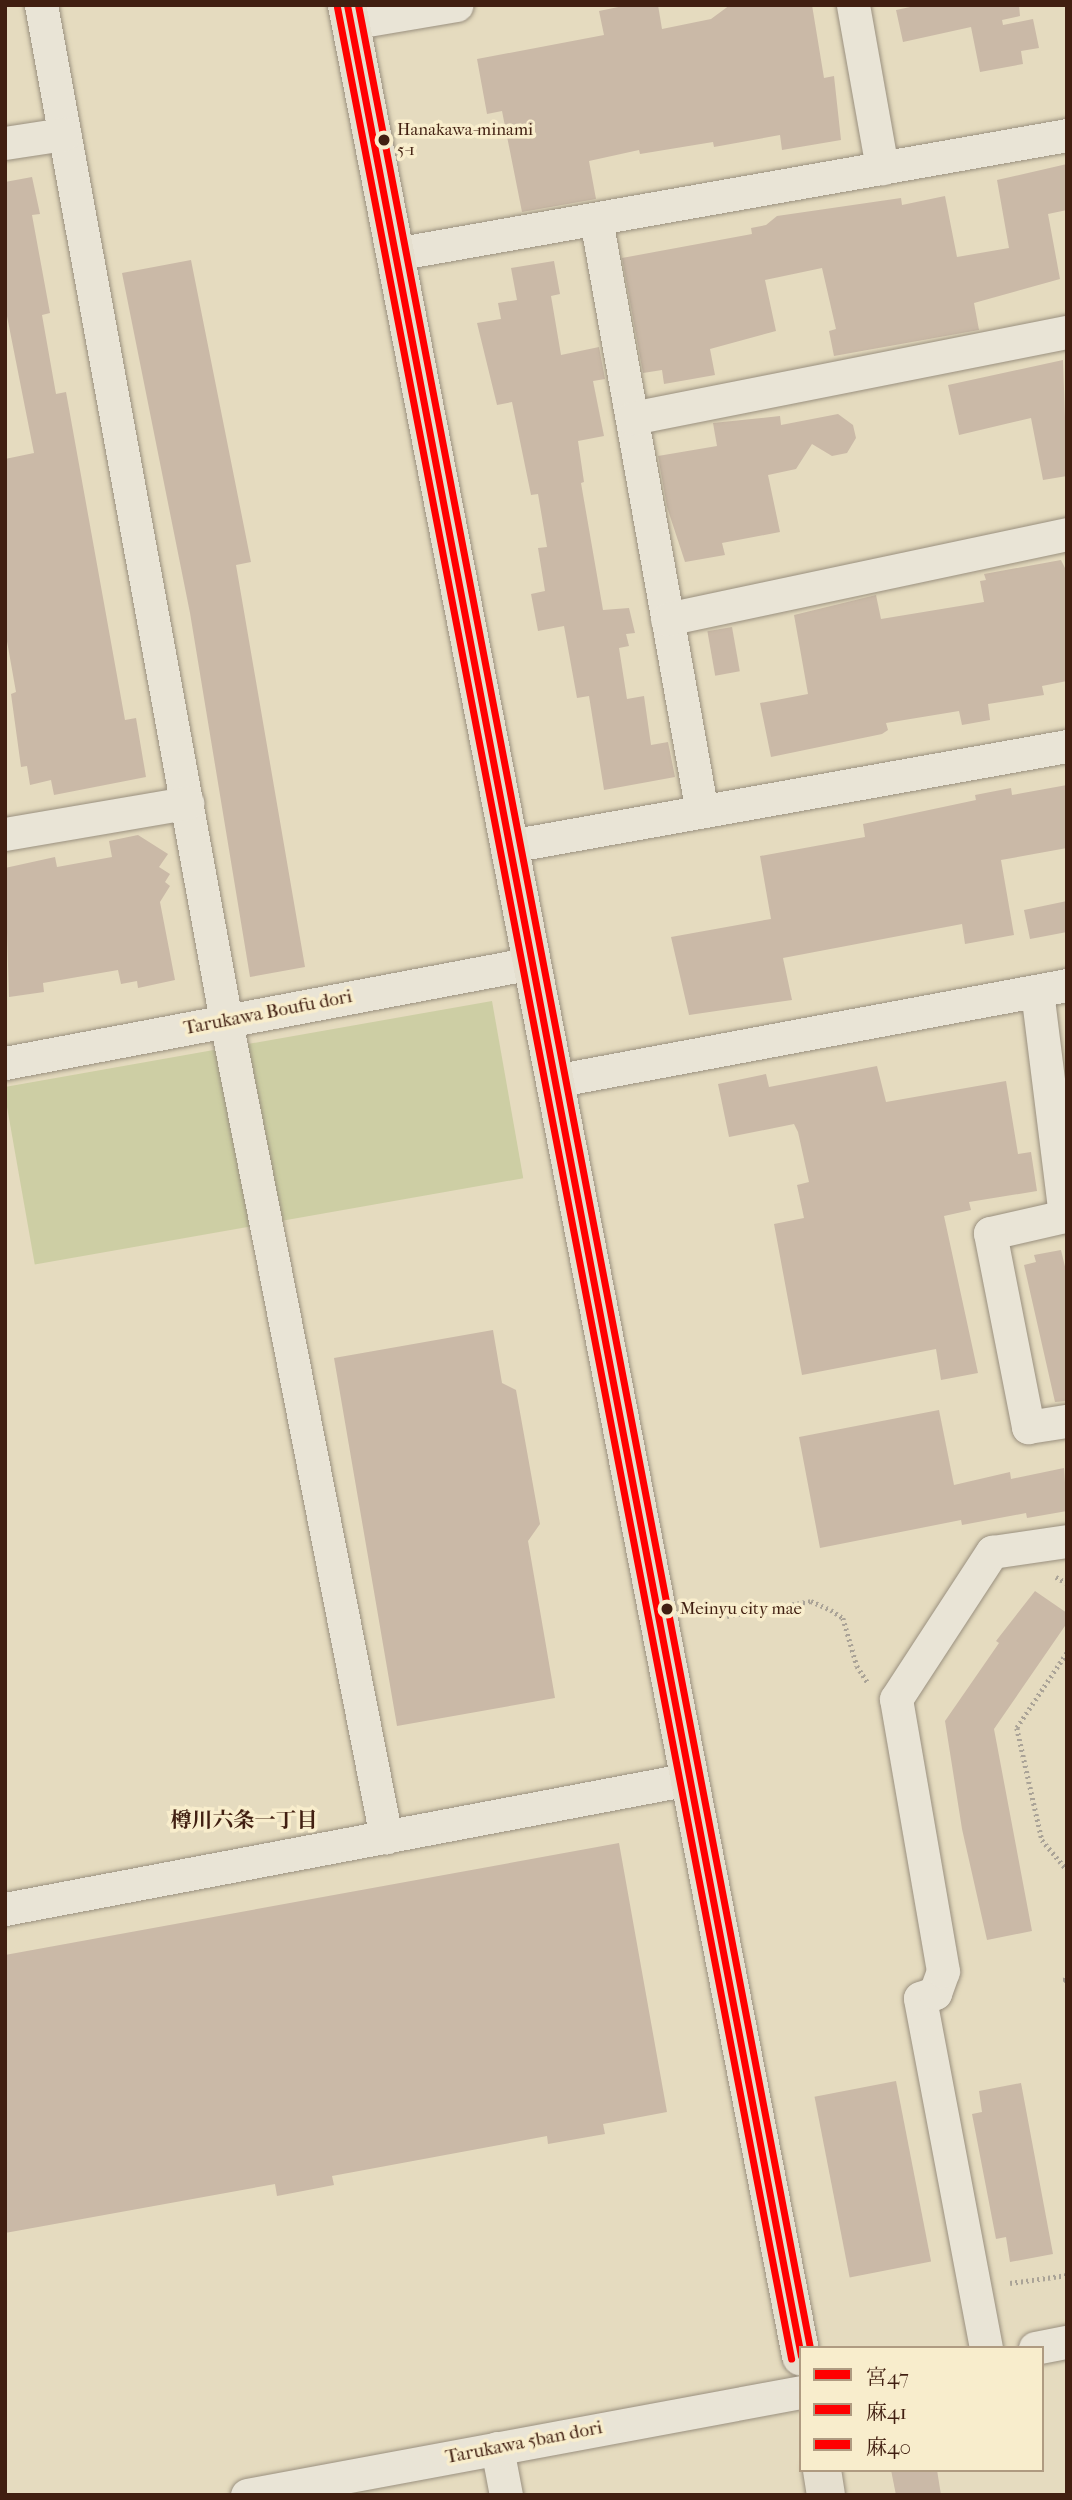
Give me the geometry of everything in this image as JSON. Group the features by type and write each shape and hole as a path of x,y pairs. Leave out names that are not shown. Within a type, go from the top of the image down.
{"main road":[{"path":"349,14 799,2347"},
{"path":"822,2472 827,2495"}],"street":[{"path":"41,5 226,1021 386,1837"},
{"path":"349,14 456,5"},
{"path":"853,5 882,168"},
{"path":"5,144 64,134"},
{"path":"395,254 1067,135"},
{"path":"596,219 702,812"},
{"path":"632,418 1067,332"},
{"path":"667,619 1067,534"},
{"path":"510,846 1067,746"},
{"path":"5,834 187,803"},
{"name":"Tarukawa Boufu dori","path":"5,1063 532,963"},
{"path":"554,1081 1052,988 1065,1216 990,1233 1028,1427 1067,1420"},
{"path":"986,2346 920,1998 935,1993 943,1971 896,1699 992,1552 1067,1541"},
{"path":"5,1909 689,1779"},
{"path":"1044,2346 1067,2342"},
{"name":"Tarukawa 5ban dori","path":"247,2495 799,2392"},
{"path":"497,2448 506,2495"}],"path":[{"path":"727,1616 811,1601 831,1610 843,1618 857,1666 876,1688"},
{"path":"1067,1653 1017,1728 1042,1840 1067,1870"},
{"path":"1010,2283 1067,2275"}],"green space":[{"path":"492,1001 523,1178 35,1264 5,1087"}],"building":[{"path":"628,5 658,5 662,29 711,19 730,5 812,5 824,78 834,76 841,140 782,150 780,135 714,147 713,142 640,154 639,150 589,161 596,199 522,212 502,111 487,114 477,59 604,35 599,11"},
{"path":"920,5 1019,5 1020,16 1002,20 1003,25 1033,19 1039,48 1021,51 1023,64 980,72 971,27 903,42 896,10"},
{"path":"1067,164 1067,210 1048,214 1060,279 974,303 979,330 834,356 829,331 836,329 822,268 765,280 776,331 710,349 715,375 664,384 662,370 643,373 622,258 752,234 751,228 766,225 777,216 901,198 902,205 945,196 957,257 1009,248 997,180"},
{"path":"32,177 40,214 32,215 50,313 42,315 56,394 66,392 125,720 136,718 146,777 54,795 51,780 30,785 27,766 21,767 11,694 16,692 5,630 5,459 34,453 5,306 5,182"},
{"path":"191,260 251,562 236,565 305,967 250,977 190,613 122,273"},
{"path":"554,261 560,294 551,296 561,355 599,347 605,379 593,381 604,436 578,441 584,482 581,483 603,610 629,608 635,633 626,634 629,646 619,648 627,699 644,696 651,745 668,742 675,777 604,790 589,696 577,698 564,626 538,631 531,594 545,591 538,548 547,547 538,494 531,495 512,402 497,405 477,323 501,319 498,303 517,300 511,268"},
{"path":"1063,360 1067,476 1043,480 1031,418 959,435 948,385"},
{"path":"838,414 853,425 856,438 847,453 832,456 812,444 796,469 768,475 780,532 722,543 725,555 685,562 667,507 658,456 717,446 713,423 780,416 781,425"},
{"path":"1061,560 1067,572 1067,681 1042,686 1044,695 988,704 990,720 962,725 959,711 886,723 888,730 882,734 771,757 760,703 808,694 794,615 876,595 881,619 984,602 980,581 986,580 984,574"},
{"path":"732,627 740,671 715,676 707,631"},
{"path":"1067,785 1067,848 1001,860 1014,935 965,944 962,924 783,958 792,1000 689,1015 671,937 771,919 760,856 865,837 863,824 976,800 975,795 1011,788 1012,795"},
{"path":"138,835 168,854 159,867 170,874 165,882 170,886 160,902 175,980 138,988 137,981 121,984 118,970 43,983 44,992 9,997 5,868 55,857 57,867 112,857 109,841"},
{"path":"1067,901 1067,932 1030,939 1024,910"},
{"path":"877,1066 886,1102 1006,1081 1018,1154 1031,1152 1037,1191 969,1202 971,1210 944,1216 978,1373 941,1380 936,1349 802,1375 774,1224 804,1218 797,1185 809,1182 798,1132 794,1124 729,1137 718,1084 766,1074 769,1087"},
{"path":"1061,1250 1067,1275 1067,1401 1055,1402 1024,1265 1036,1262 1034,1255"},
{"path":"493,1330 502,1383 516,1390 540,1524 528,1541 555,1698 397,1726 334,1358"},
{"path":"939,1410 954,1485 1010,1472 1011,1479 1064,1468 1067,1511 1027,1518 1026,1513 962,1525 961,1520 820,1548 799,1437"},
{"path":"1035,1591 1067,1613 1067,1623 994,1729 1032,1931 987,1940 962,1829 945,1721 999,1643 996,1641"},
{"path":"619,1843 667,2112 603,2124 605,2134 548,2144 547,2136 332,2176 334,2185 277,2196 275,2184 5,2233 5,1955"},
{"path":"896,2081 931,2262 850,2277 815,2097"},
{"path":"1021,2083 1053,2254 1010,2262 1006,2237 996,2239 972,2114 982,2112 979,2091"},
{"path":"891,2472 937,2472 941,2495 896,2495"}],"transit line":[{"name":"宮47","path":"347,5 799,2346"},
{"name":"麻40","path":"358,5 810,2346"},
{"name":"麻41","path":"337,7 791,2359"}],"place":[{"name":"Hanakawa-minami 5-1","path":"384,140"},
{"name":"Meinyu city mae","path":"667,1609"}],"district":[{"name":"樽川六条一丁目","path":"244,1820"}]}
